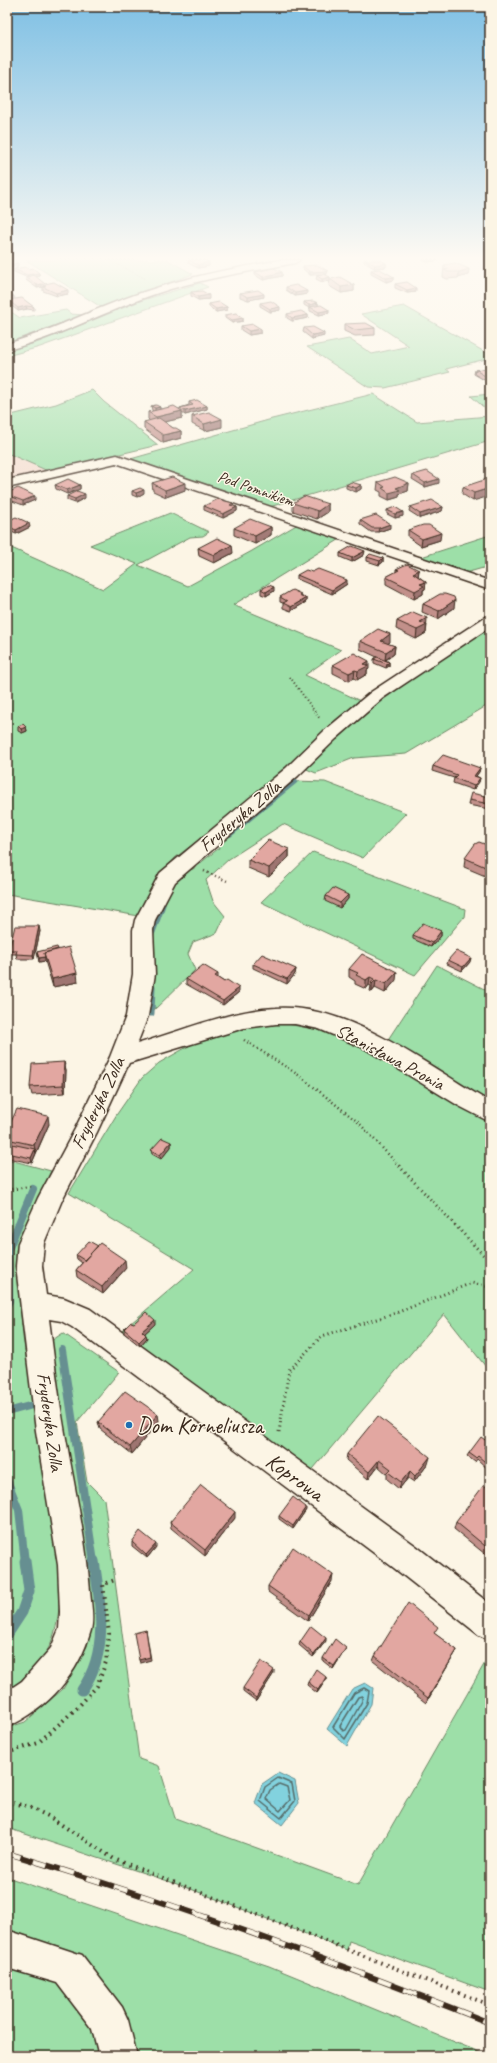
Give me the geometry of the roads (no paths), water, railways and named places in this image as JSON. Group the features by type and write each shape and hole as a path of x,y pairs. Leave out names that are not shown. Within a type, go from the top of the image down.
{"street":[{"name":"Pod Pomnikiem","path":"7,484 116,459 490,586"},
{"name":"Fryderyka Zolla","path":"7,1710 34,1693 54,1672 70,1645 76,1623 72,1565 50,1431 29,1266 31,1243 34,1232 50,1198 85,1132 121,1057 137,1016 144,974 143,930 145,920 162,885 173,873 292,772 330,735 377,695 490,620"},
{"name":"Stanisława Pronia","path":"121,1057 219,1027 263,1016 294,1016 326,1023 374,1044 412,1065 490,1113"},
{"name":"Koprowa","path":"34,1308 50,1306 57,1307 65,1309 81,1318 273,1462 405,1557 490,1624"},
{"path":"7,1949 69,1968 109,2020 118,2056"}],"water":[{"path":"365,1683 373,1688 371,1704 347,1746 327,1729 352,1689"},
{"path":"278,1773 295,1781 299,1803 282,1825 255,1803 262,1784"}],"waterway":[{"path":"230,834 295,781"},
{"path":"152,932 162,905"},
{"path":"151,1013 152,987"},
{"path":"7,1305 9,1301 8,1250 33,1189"},
{"path":"62,1350 94,1562"},
{"path":"7,1412 29,1406"},
{"path":"7,1480 19,1510 25,1562"},
{"path":"7,1635 22,1612 29,1591 25,1561"},
{"path":"82,1690 91,1675 100,1644 101,1628 99,1594 94,1561"}],"railway":[{"path":"7,1853 129,1891 311,1954 490,2023"}],"place":[{"name":"Dom Korneliusza","path":"129,1425"}]}
